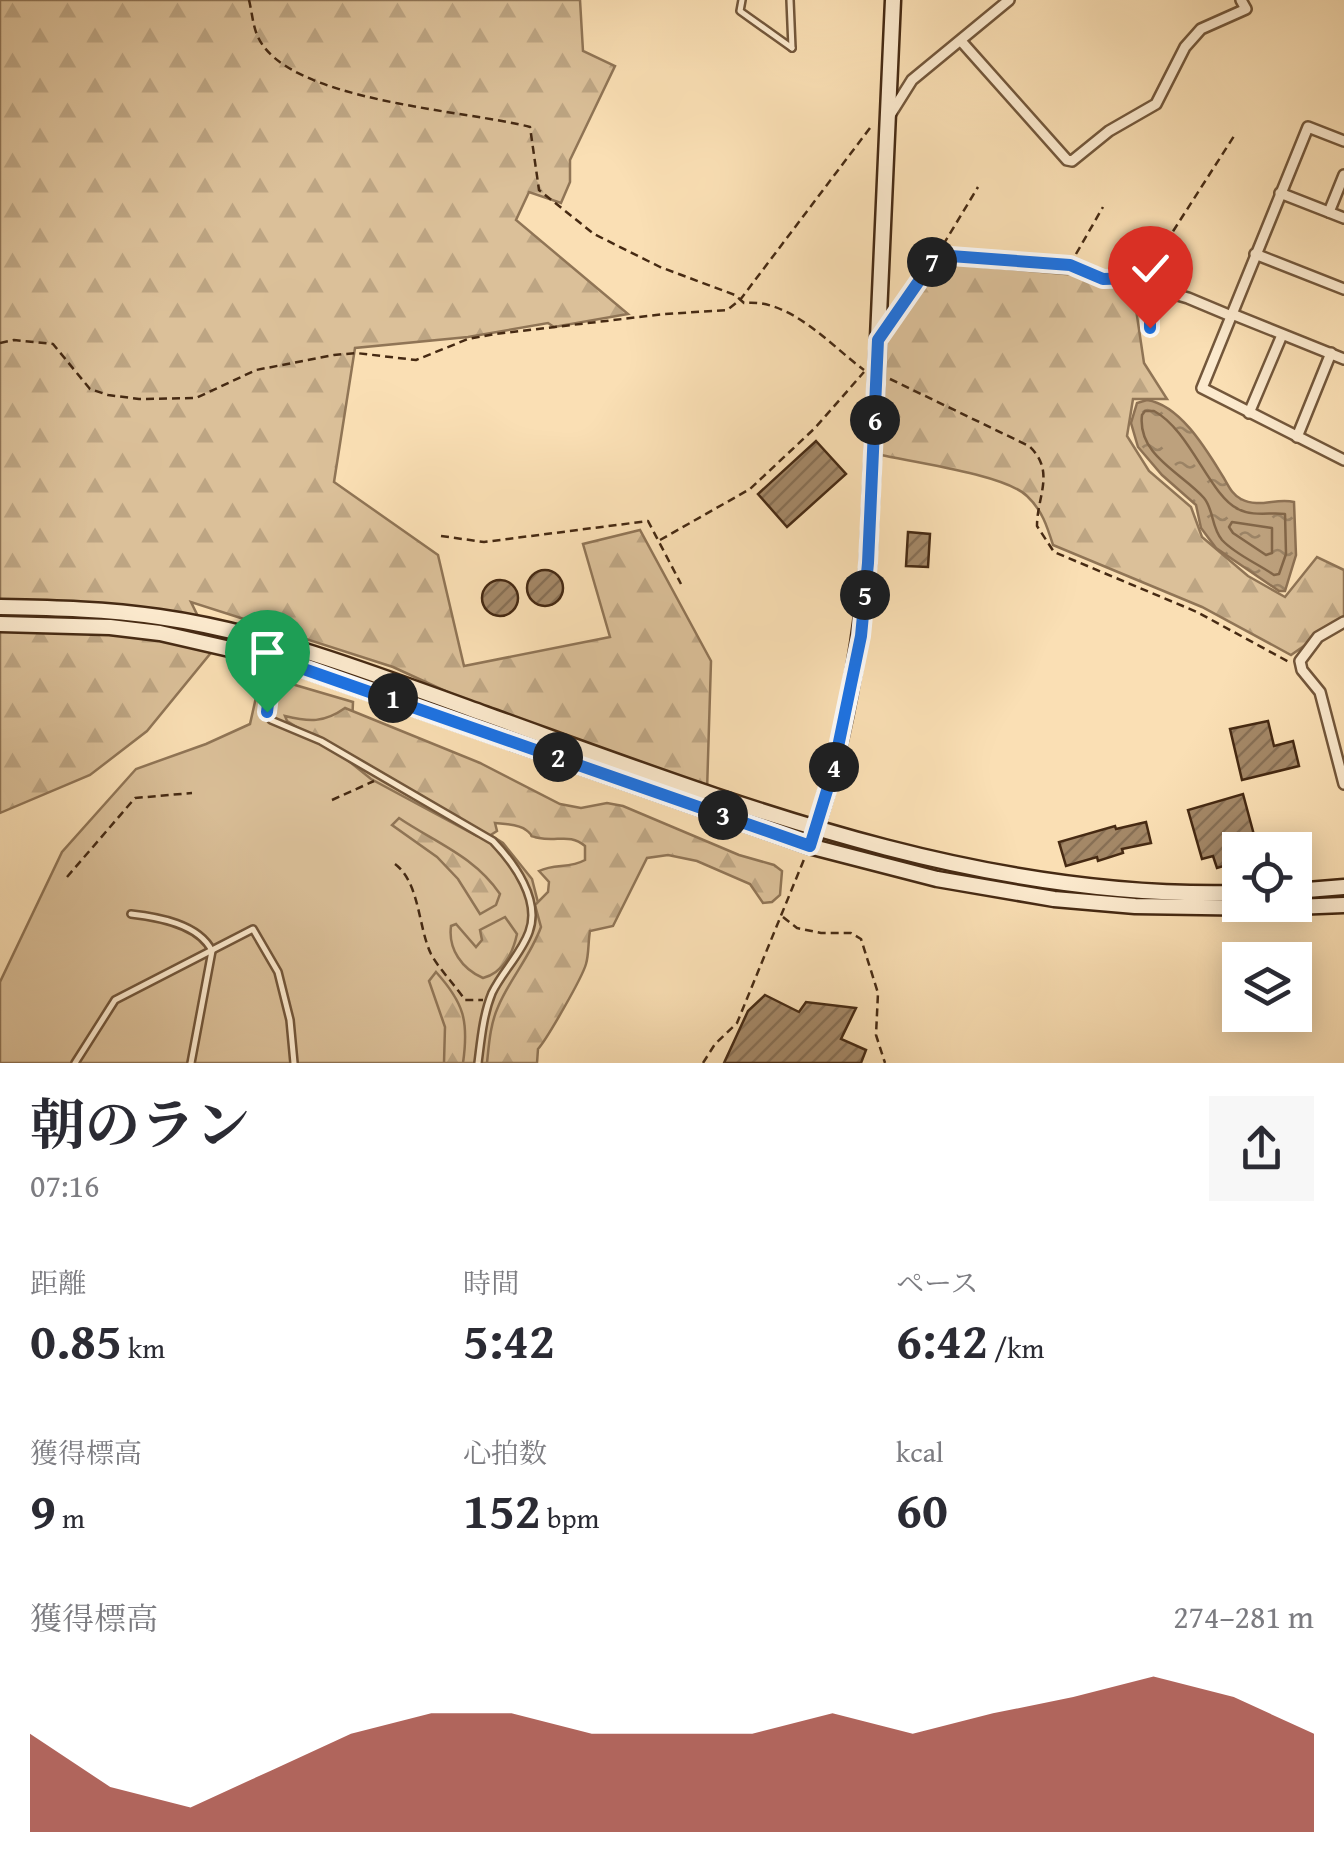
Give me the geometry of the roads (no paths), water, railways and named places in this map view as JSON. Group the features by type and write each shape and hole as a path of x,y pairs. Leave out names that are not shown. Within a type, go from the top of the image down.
{"street":[{"path":"810,846 833,771 861,636 868,563 871,372 878,340 883,118 893,0"},
{"path":"883,118 912,80 1009,0"},
{"path":"961,41 1072,161 1109,131 1156,104 1186,46 1201,30 1246,8 1241,0"},
{"path":"1344,141 1308,127 1202,388 1344,460"},
{"path":"1329,212 1344,174"},
{"path":"1280,193 1344,218"},
{"path":"1256,254 1344,289"},
{"path":"1070,265 1103,279 1134,278 1344,359"},
{"path":"1145,284 1150,328"},
{"path":"1249,413 1282,335"},
{"path":"1297,437 1331,354"},
{"path":"0,608 159,616 284,644 761,813 943,864 1055,884 1222,893"},
{"path":"1344,622 1312,644 1300,661 1302,670 1320,692 1344,784"},
{"path":"0,624 160,632 278,660 810,846 937,879 1054,899 1201,908 1344,904"},
{"path":"1312,890 1344,887"}],"lane":[{"path":"742,0 740,10 792,48 790,0"},
{"path":"278,660 267,702 268,717 321,741 493,841 524,882 530,905 530,932 490,1000 478,1063"},
{"path":"131,914 162,919 208,941 212,951 191,1063"},
{"path":"76,1063 115,1000 253,928 278,972 290,1020 294,1063"}],"water":[{"path":"1147,400 1181,419 1238,497 1254,503 1294,502 1296,555 1285,591 1279,591 1216,548 1201,528 1196,505 1138,447 1131,423 1137,403"}]}
